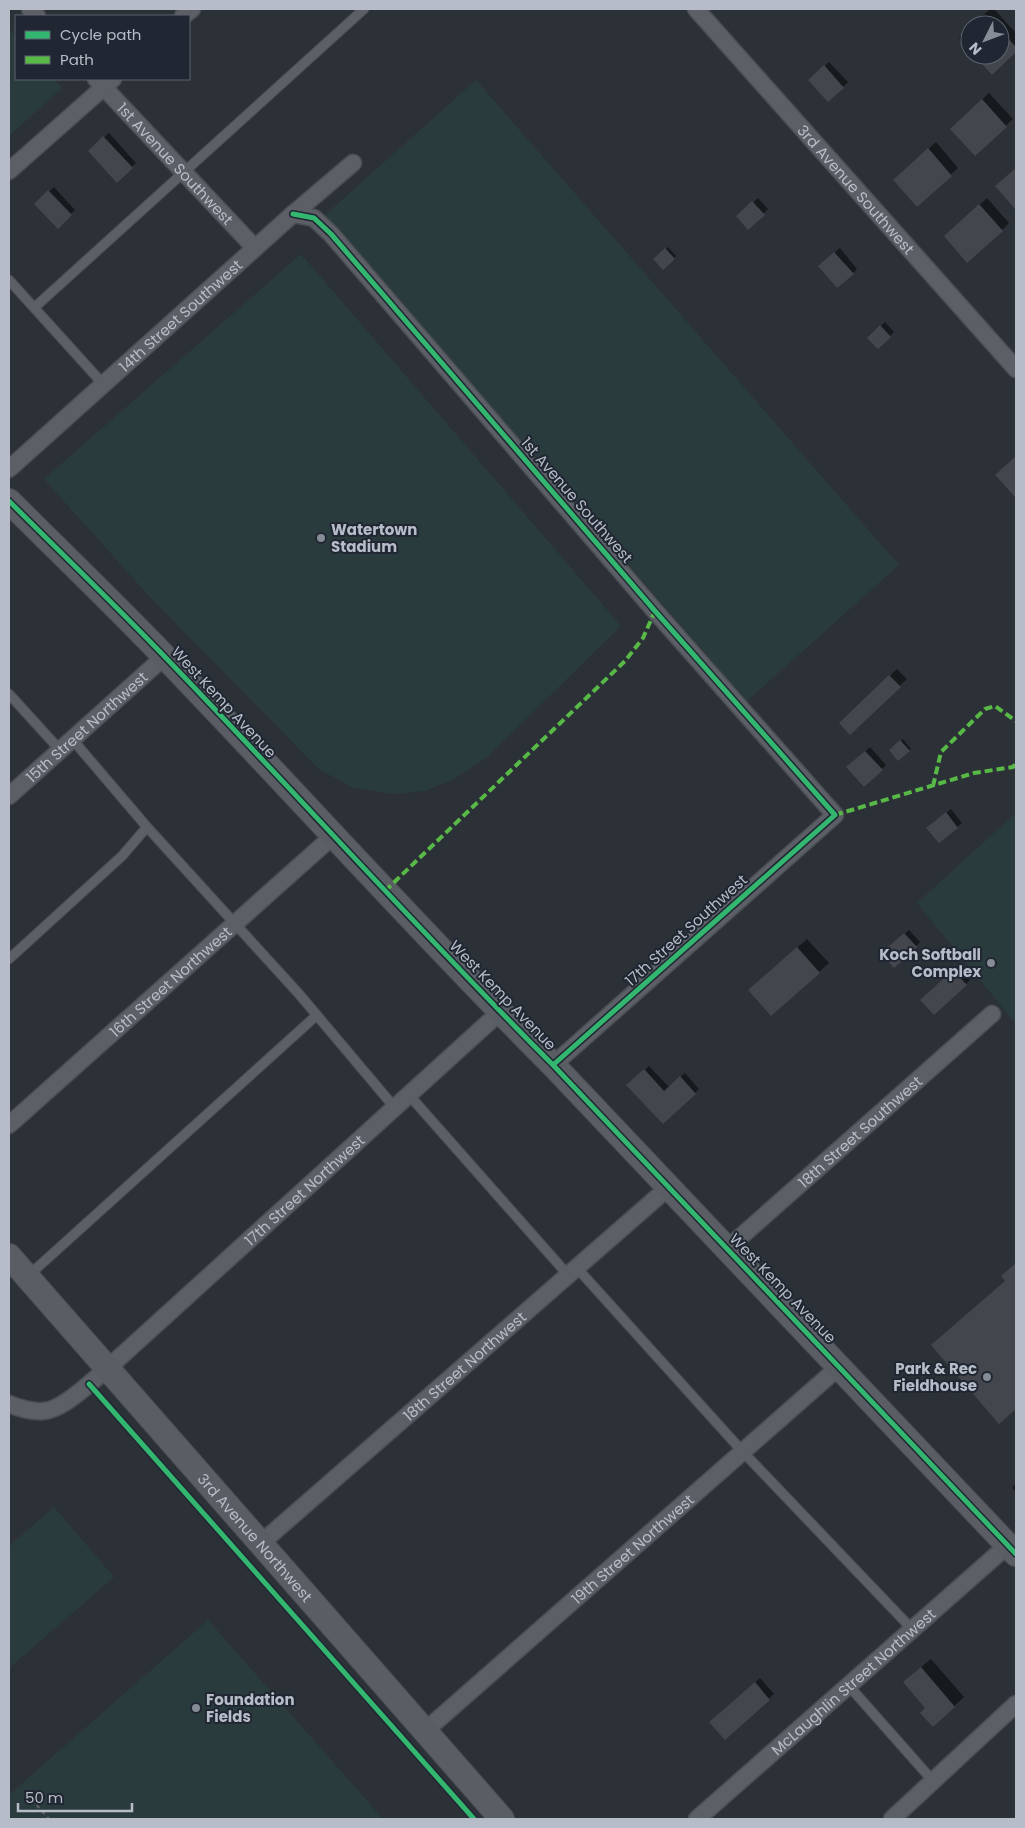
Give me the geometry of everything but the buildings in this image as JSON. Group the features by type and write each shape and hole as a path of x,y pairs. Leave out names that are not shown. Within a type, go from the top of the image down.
{"street":[{"name":"3rd Avenue Southwest","path":"696,9 1016,369"},
{"name":"1st Avenue Southwest","path":"104,81 183,171 255,248"},
{"path":"9,172 104,81"},
{"name":"14th Street Southwest","path":"9,469 293,214 353,163"},
{"name":"1st Avenue Southwest","path":"293,214 314,218 331,234 656,611 835,815"},
{"name":"West Kemp Avenue","path":"9,501 164,657 500,1012 728,1248 1012,1549"},
{"name":"15th Street Northwest","path":"9,796 164,657"},
{"name":"17th Street Southwest","path":"553,1065 835,815"},
{"name":"16th Street Northwest","path":"9,1125 333,836"},
{"name":"17th Street Northwest","path":"9,1404 44,1412 66,1402 108,1368 500,1012"},
{"name":"18th Street Southwest","path":"728,1248 992,1014"},
{"name":"18th Street Northwest","path":"260,1544 669,1187"},
{"name":"3rd Avenue Northwest","path":"9,1256 502,1819"},
{"name":"19th Street Northwest","path":"425,1731 840,1366"},
{"name":"McLaughlin Street Northwest","path":"697,1819 912,1629 1012,1549"},
{"path":"892,1819 1016,1704"}],"lane":[{"path":"34,307 364,9"},
{"path":"9,280 104,385"},
{"path":"9,694 66,744 147,827 317,1015 395,1108"},
{"path":"9,960 122,856 147,827"},
{"path":"27,1277 317,1015"},
{"path":"409,1095 572,1271 912,1629"},
{"path":"849,1686 933,1781"}],"path":[{"path":"26,1793 49,1819"}],"shaded area":[{"path":"9,29 15,36 15,80 55,80 62,88 9,136"},
{"path":"476,80 899,565 747,701 324,216"},
{"name":"Watertown Stadium","path":"301,254 621,626 486,758 454,779 425,791 394,794 353,788 319,769 150,597 44,479"},
{"name":"Koch Softball Complex","path":"1016,813 1016,1024 917,903"},
{"path":"54,1507 114,1577 9,1668 9,1546"},
{"name":"Foundation Fields","path":"208,1620 383,1819 9,1819 9,1795"}],"marked path":[{"path":"385,891 625,661 643,638 655,611"},
{"path":"933,786 941,752 985,709 995,706 1016,721"},
{"path":"835,815 974,773 1013,767 1016,763"}],"cycle path":[{"path":"293,214 314,218 331,234 655,611 835,815 553,1065"},
{"path":"9,501 165,657 1016,1554"},
{"path":"89,1384 474,1819"}],"place":[{"name":"Watertown Stadium","path":"321,538"},
{"name":"Koch Softball Complex","path":"991,963"},
{"name":"Park & Rec Fieldhouse","path":"987,1377"},
{"name":"Foundation Fields","path":"196,1708"}]}
